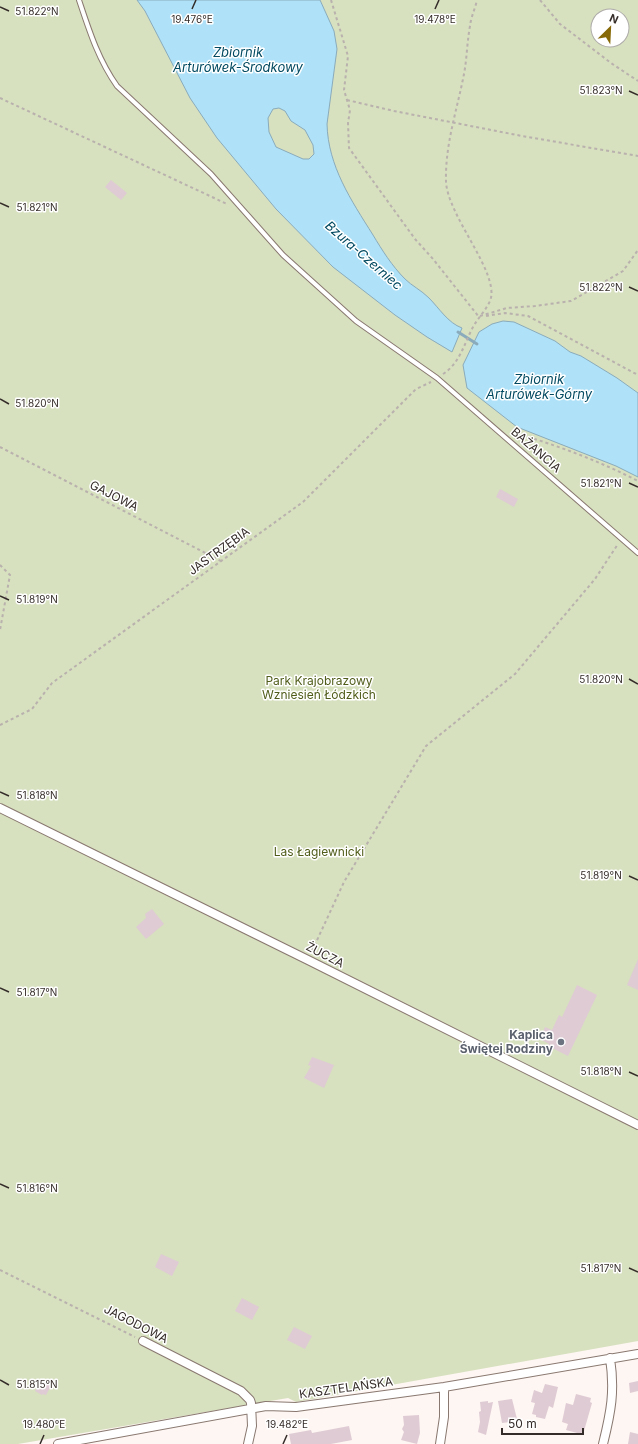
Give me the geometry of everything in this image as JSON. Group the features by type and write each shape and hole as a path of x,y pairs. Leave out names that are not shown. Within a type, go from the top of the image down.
{"street":[{"name":"ŻUCZA","path":"0,808 638,1125"},
{"name":"JAGODOWA","path":"143,1341 241,1391 250,1400 252,1409"},
{"name":"KASZTELAŃSKA","path":"58,1444 266,1406 296,1407 444,1387 638,1354"},
{"path":"603,1444 612,1398 613,1378 610,1358"},
{"path":"440,1444 444,1417 444,1387"},
{"path":"248,1444 252,1426 252,1409"}],"lane":[{"name":"BAŻANCIA","path":"79,0 96,50 105,68 117,86 211,174 283,254 356,321 437,378 638,553"}],"path":[{"path":"331,0 348,56 344,90 350,110 348,123 349,148 415,239 433,259 479,317"},
{"name":"JASTRZĘBIA","path":"0,725 32,709 52,683 303,502 416,389 450,370 461,354 473,326 490,301 492,290 488,274 454,212 446,184 446,161 464,73 470,24 477,0"},
{"path":"540,0 560,24 611,63 638,81"},
{"path":"0,98 231,206"},
{"path":"347,100 394,111 539,139 638,156"},
{"path":"479,317 508,308 571,301 623,272 638,250"},
{"path":"479,317 505,313 528,316 638,375"},
{"path":"509,431 540,440 616,470 638,481"},
{"name":"GAJOWA","path":"0,447 221,561"},
{"path":"308,960 344,882 426,746 515,674 595,579 622,539"},
{"path":"0,565 10,574 0,630"},
{"name":"JAGODOWA","path":"0,1270 143,1341"}],"green space":[{"name":"Las Łagiewnicki","path":"0,0 638,0 638,1341 296,1402 288,1398 18,1444 0,1444"}],"water":[{"name":"Zbiornik Arturówek-Środkowy","path":"137,0 320,0 334,31 337,49 327,124 328,139 336,168 349,196 396,269 429,298 452,323 462,328 452,352 395,315 333,267 276,209 217,138 190,98 145,11","holes":["279,108 285,111 291,121 305,130 313,145 314,154 309,159 303,159 276,147 269,132 268,118 273,109"]},
{"name":"Zbiornik Arturówek-Górny","path":"503,321 514,322 555,341 570,352 581,356 617,378 638,393 638,477 616,466 517,427 467,388 463,365 479,332 492,324"}],"building":[{"path":"111,180 127,193 121,200 105,187"},
{"path":"500,489 518,499 514,507 496,497"},
{"path":"152,909 164,924 146,939 136,927 146,918 145,914"},
{"path":"638,959 638,990 627,985"},
{"path":"577,985 597,995 568,1056 548,1046 549,1044 540,1039 545,1027 552,1030 559,1015 562,1017"},
{"path":"312,1057 334,1065 324,1088 304,1078 311,1066 308,1065"},
{"path":"161,1254 179,1262 172,1276 155,1267"},
{"path":"242,1298 259,1307 252,1320 235,1311"},
{"path":"294,1327 312,1336 305,1349 287,1340"},
{"path":"42,1379 52,1384 46,1395 42,1395 35,1391"},
{"path":"638,1381 638,1391 630,1393 629,1383"},
{"path":"545,1384 558,1387 553,1408 549,1406 545,1419 536,1417 536,1415 532,1414 535,1403 531,1402 534,1390 542,1393"},
{"path":"576,1394 591,1398 590,1402 592,1403 584,1431 583,1430 581,1434 566,1430 568,1424 562,1422 566,1403 573,1405"},
{"path":"512,1399 517,1419 511,1419 511,1422 502,1423 498,1401"},
{"path":"488,1401 488,1403 493,1402 486,1435 478,1432 480,1422 479,1412 481,1411 480,1402"},
{"path":"419,1415 420,1433 417,1444 401,1440 404,1432 402,1429 404,1425 403,1416"},
{"path":"349,1426 352,1440 331,1444 291,1444 289,1434 311,1430 312,1433"},
{"path":"630,1432 638,1434 638,1444 628,1444"}],"waterway":[{"name":"Bzura-Czerniec","path":"458,332 477,344"}],"place":[{"name":"Kaplica Świętej Rodziny","path":"561,1042"}],"park label":[{"name":"Park Krajobrazowy Wzniesień Łódzkich","path":"319,688"}]}
